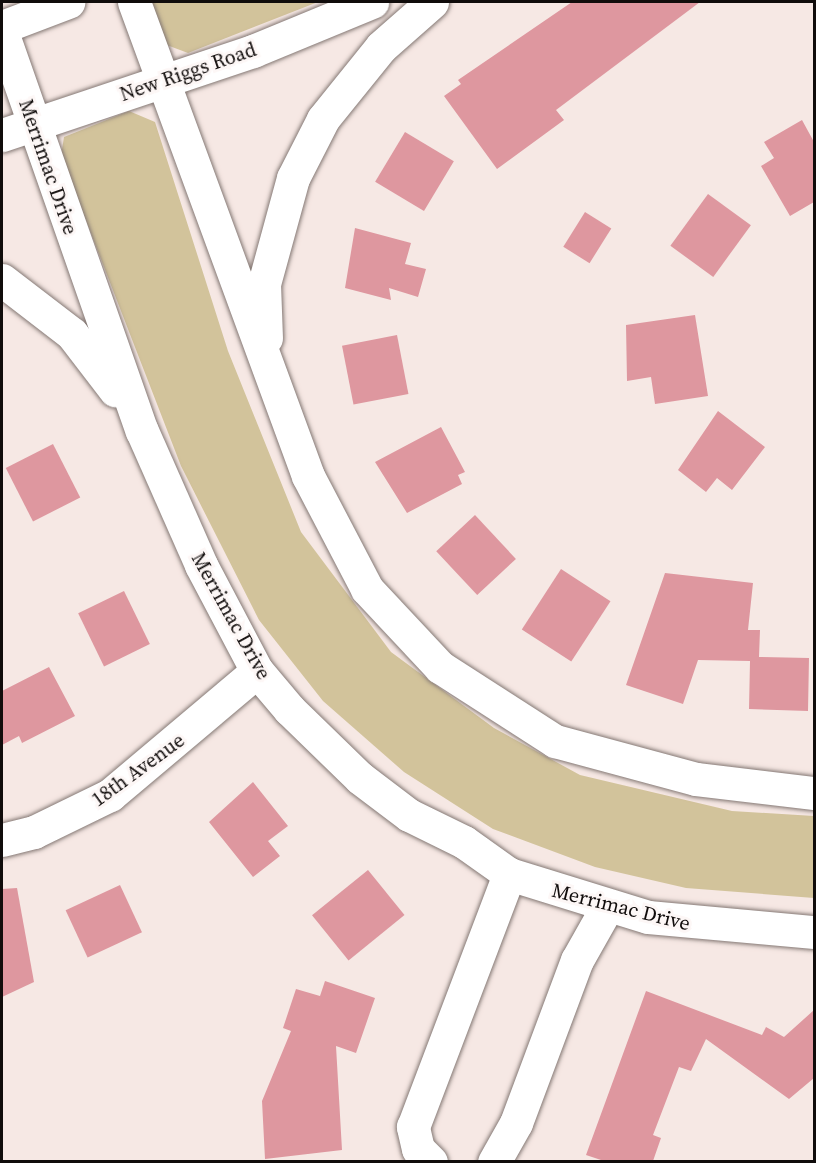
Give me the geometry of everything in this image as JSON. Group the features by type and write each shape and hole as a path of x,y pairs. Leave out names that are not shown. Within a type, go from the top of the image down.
{"street":[{"path":"2,27 68,2"},
{"path":"134,2 270,370 343,549 367,589 440,667 517,721 577,748 696,779 814,793"},
{"name":"New Riggs Road","path":"2,135 164,82 372,2"},
{"path":"270,370 264,284 293,178 323,119 381,47 432,2"},
{"name":"Merrimac Drive","path":"2,32 142,431 201,565 257,671 360,778 409,815 464,842 509,874 607,907 686,924 814,932"},
{"path":"2,280 72,334 142,431"},
{"name":"18th Avenue","path":"2,840 34,832 110,795 257,671"},
{"path":"431,1161 418,1149 412,1127 509,874"},
{"path":"494,1161 516,1123 577,960 607,907"}],"shaded area":[{"path":"147,2 318,2 188,53 164,44"},
{"path":"129,111 155,122 228,351 301,532 391,652 494,728 580,775 732,811 814,816 814,898 686,888 595,867 493,829 404,772 323,701 259,620 181,466 61,156 64,137"}],"building":[{"path":"572,2 700,2 556,110 564,120 497,169 444,96 461,84 458,80"},
{"path":"802,120 814,142 814,202 790,216 761,166 774,158 764,142"},
{"path":"405,132 454,161 424,211 375,182"},
{"path":"708,194 751,225 713,277 670,246"},
{"path":"585,212 611,228 590,263 563,247"},
{"path":"355,228 411,243 405,264 426,269 418,297 389,288 391,300 345,288"},
{"path":"695,315 708,396 655,404 651,377 627,381 626,325"},
{"path":"397,335 408,394 353,405 342,346"},
{"path":"718,411 765,447 732,490 717,478 706,492 678,470"},
{"path":"441,427 465,472 458,475 462,484 407,513 375,462"},
{"path":"53,444 80,497 33,522 6,468"},
{"path":"475,515 516,559 477,595 436,551"},
{"path":"561,569 610,601 571,662 522,629"},
{"path":"665,573 753,583 748,630 760,630 759,657 809,658 808,711 749,709 750,661 698,660 683,704 626,685"},
{"path":"124,591 150,644 104,666 78,613"},
{"path":"49,667 75,716 22,743 19,736 2,745 2,691"},
{"path":"253,782 288,826 268,841 280,856 253,877 209,822"},
{"path":"368,870 405,915 349,960 312,915"},
{"path":"120,885 142,932 88,957 66,910"},
{"path":"17,888 34,982 2,997 2,889"},
{"path":"325,981 375,998 356,1053 336,1046 342,1150 265,1159 262,1101 291,1031 283,1028 296,989 320,996"},
{"path":"646,991 762,1035 766,1027 784,1037 814,1010 814,1078 789,1099 706,1039 691,1071 679,1067 653,1135 661,1138 653,1161 604,1161 586,1155"}]}
